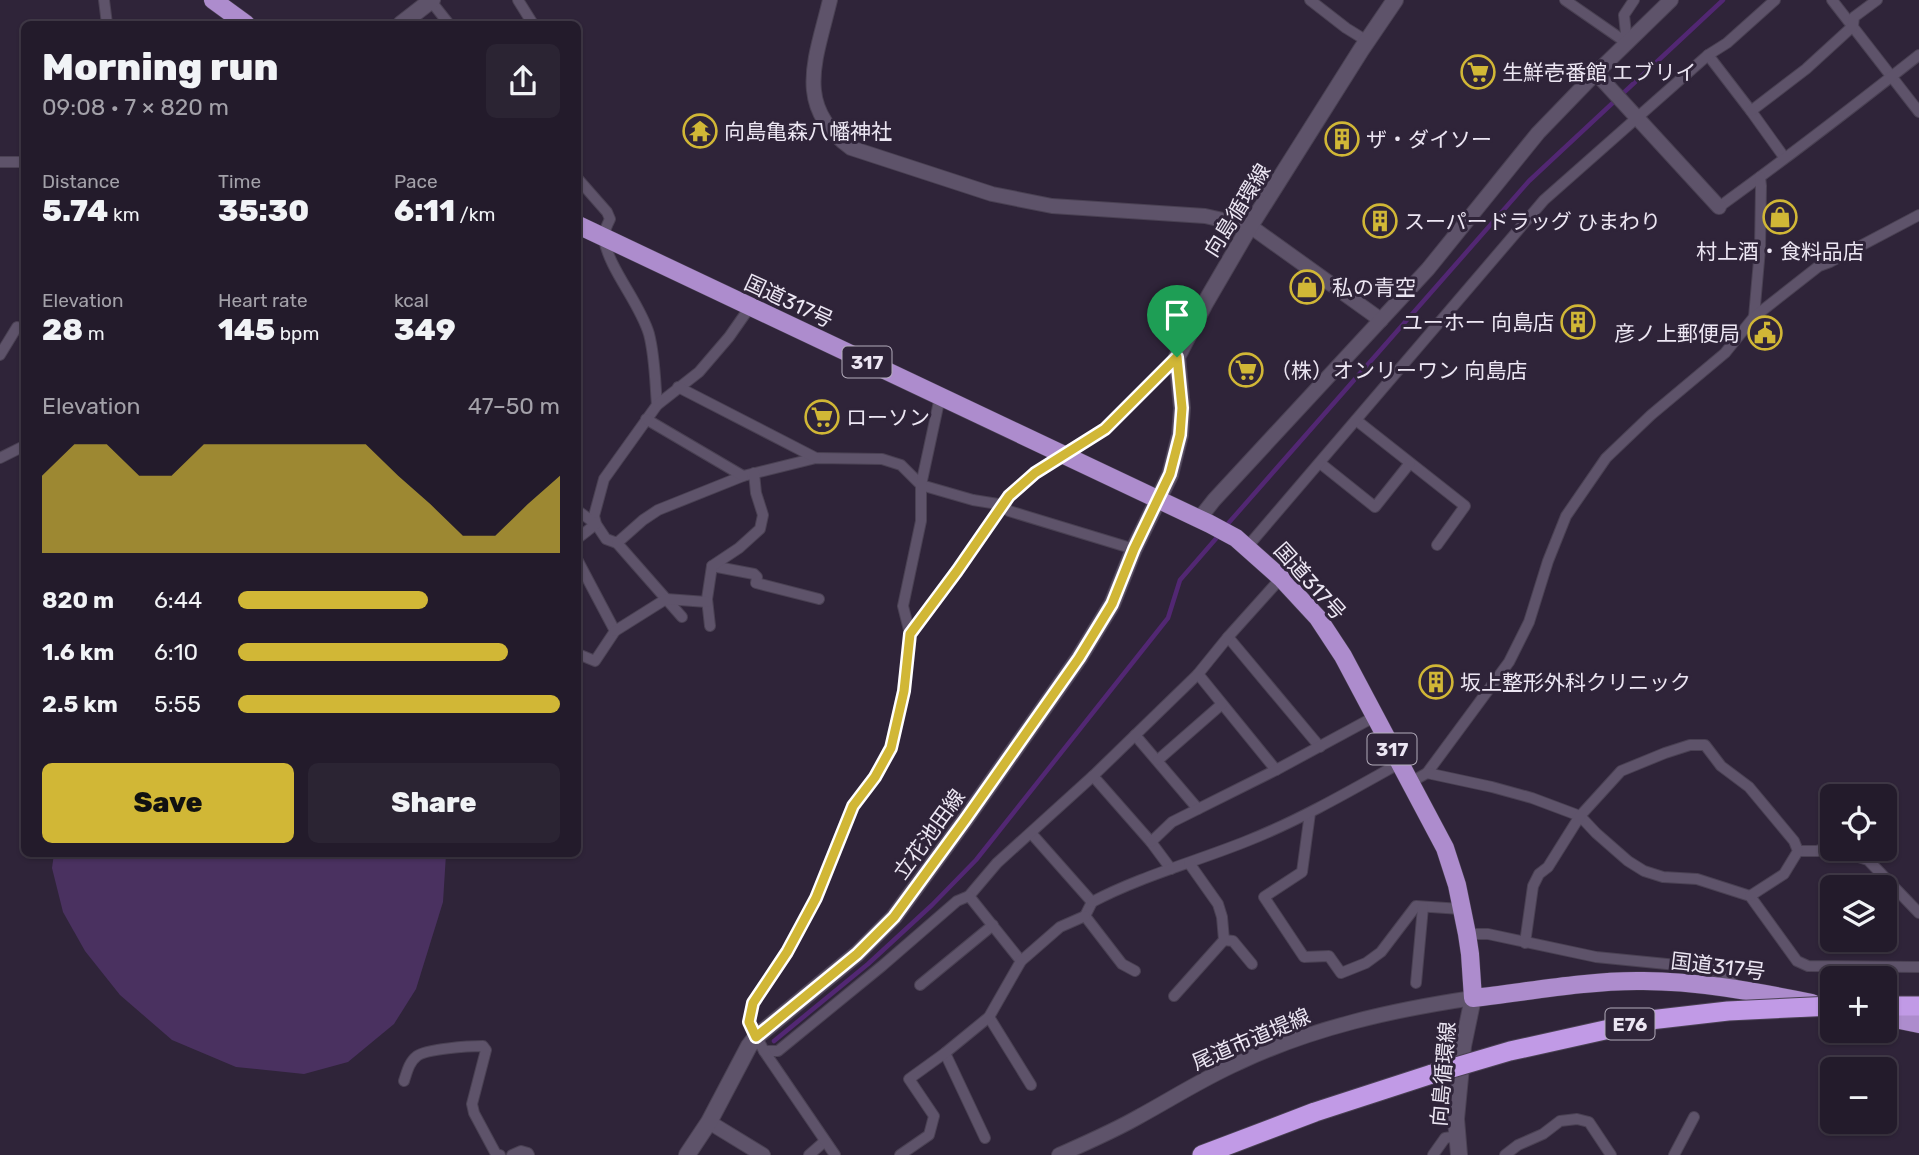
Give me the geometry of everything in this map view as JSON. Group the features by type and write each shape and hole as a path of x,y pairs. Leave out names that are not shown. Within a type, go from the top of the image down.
{"highway":[{"path":"213,0 243,21"},
{"name":"国道317号","path":"581,226 1204,521 1242,542 1281,578 1318,618 1343,656 1400,763 1419,778 1457,885 1467,934 1473,998 1637,981 1684,983 1820,1004"},
{"path":"1897,1006 1919,1006"},
{"name":"E76","path":"1202,1155 1315,1112 1510,1051 1650,1020 1728,1011 1820,1007"},
{"path":"1897,1019 1919,1024"}],"main road":[{"path":"405,21 431,0"},
{"name":"向島循環線","path":"1177,357 1204,304 1250,226 1395,0"},
{"path":"1157,499 1170,474 1180,435 1182,408 1177,357"},
{"name":"立花池田線","path":"687,1155 709,1122 748,1046 760,1044 894,917 965,820 1079,658 1112,604 1157,499"},
{"name":"向島循環線","path":"1459,1155 1456,1119 1462,1046 1473,998"}],"street":[{"path":"104,0 107,21"},
{"path":"431,0 447,21"},
{"path":"518,0 531,21"},
{"path":"830,0 813,72 813,90 817,108 825,123 836,137 851,148 992,194 1052,206 1205,216 1250,226 1381,320"},
{"path":"1310,0 1367,41"},
{"path":"1564,0 1628,43"},
{"path":"1628,43 1623,15 1634,0"},
{"path":"1204,521 1428,269 1538,133 1600,78 1628,43 1671,0"},
{"path":"1242,542 1320,463 1544,200 1708,55 1727,43 1775,0"},
{"path":"1832,0 1919,112"},
{"path":"1751,111 1806,69 1853,26 1854,17 1877,0"},
{"path":"1708,55 1784,157"},
{"path":"1600,78 1719,207 1784,157 1811,140 1919,55"},
{"path":"0,162 21,162"},
{"path":"1754,317 1760,249 1760,177"},
{"path":"581,182 607,212 610,219 603,237 609,256 648,330 654,355 657,405"},
{"path":"1919,215 1819,266 1754,317 1725,353 1651,415 1606,458 1566,516 1548,561 1529,622 1509,662 1419,778 1506,791 1532,798 1580,816 1628,861 1644,871 1663,877 1698,879 1750,896 1797,961 1808,966 1919,967"},
{"path":"682,617 617,542 606,539 594,516 604,479 646,419 657,405 699,372 715,355 750,307"},
{"path":"0,355 18,327"},
{"path":"910,634 1009,496 1035,473 1105,429 1177,357"},
{"path":"678,387 816,458"},
{"path":"835,1155 760,1044 749,1022 753,1003 787,952 816,898 853,806 875,777 891,748 904,691 910,634 903,606 921,521 921,485 940,397"},
{"path":"646,419 749,474 763,515 760,529 739,548 712,566 707,602 710,626"},
{"path":"1356,420 1465,506 1437,545"},
{"path":"0,457 21,447"},
{"path":"617,542 658,510 749,474 816,458 882,459 901,465 921,485 973,500 1004,505 1009,511 1134,549"},
{"path":"1320,463 1375,507 1410,463"},
{"path":"581,513 596,524"},
{"path":"581,536 596,524"},
{"path":"712,566 754,574 757,577 756,583 819,599"},
{"path":"581,567 615,631"},
{"path":"760,1044 778,1051 957,901 969,896 998,863 1198,674 1281,578"},
{"path":"581,655 596,662 615,631 666,599 707,602"},
{"path":"1228,637 1320,747"},
{"path":"1198,674 1276,770"},
{"path":"1158,760 1222,704"},
{"path":"1152,842 1172,822 1374,717"},
{"path":"1135,735 1198,808"},
{"path":"1525,943 1533,886 1580,816 1622,771 1665,753 1705,745 1721,766 1749,787 1794,842 1798,851"},
{"path":"900,1155 929,1135 934,1116 909,1079 945,1054 989,1017 1021,961 1060,927 1085,916 1092,902 1117,889 1248,841 1310,813 1400,763"},
{"path":"1093,776 1152,842 1171,869"},
{"path":"1310,813 1301,872 1264,897 1304,957 1329,956 1341,973 1366,963 1381,952 1416,906 1461,909"},
{"path":"1031,833 1092,902"},
{"path":"1798,851 1820,850"},
{"path":"1750,896 1784,874 1798,851"},
{"path":"1869,861 1919,913"},
{"path":"1174,996 1224,940 1218,905 1188,863"},
{"path":"969,896 1021,961"},
{"path":"1416,983 1423,906"},
{"path":"1085,916 1122,964 1135,971"},
{"path":"920,985 993,925"},
{"path":"1467,934 1488,934 1596,957 1707,968 1723,974 1742,991"},
{"path":"1224,940 1233,941 1252,964"},
{"name":"尾道市道堤線","path":"1059,1155 1139,1117 1240,1062 1272,1049 1348,1022 1473,998"},
{"path":"989,1017 1031,1085"},
{"path":"404,1081 413,1059 419,1054 483,1046 486,1050 472,1104 496,1154 500,1155"},
{"path":"945,1054 985,1138"},
{"path":"1674,1155 1695,1117"},
{"path":"1505,1155 1518,1145 1543,1134 1560,1121 1577,1119 1589,1122 1611,1155"},
{"path":"709,1122 763,1155"},
{"path":"1433,1155 1445,1138 1458,1136"},
{"path":"809,1155 825,1141"},
{"path":"512,1155 521,1152 528,1155"}],"shaded area":[{"path":"54,857 446,857 443,902 416,989 394,1024 348,1062 304,1074 236,1067 172,1040 120,995 85,951 63,912 52,868"}],"waterway":[{"path":"1225,527 1529,181 1723,0"},
{"path":"774,1041 868,964 976,860 1168,618 1180,580 1220,534"}],"place":[{"name":"生鮮壱番館 エブリイ","path":"1478,72"},
{"name":"向島亀森八幡神社","path":"700,131"},
{"name":"ザ・ダイソー","path":"1342,139"},
{"name":"村上酒・食料品店","path":"1780,217"},
{"name":"スーパードラッグ ひまわり","path":"1380,221"},
{"name":"私の青空","path":"1307,287"},
{"name":"ユーホー 向島店","path":"1578,322"},
{"name":"彦ノ上郵便局","path":"1765,333"},
{"name":"（株）オンリーワン 向島店","path":"1246,370"},
{"name":"ローソン","path":"822,417"},
{"name":"坂上整形外科クリニック","path":"1436,682"}],"route":[{"path":"1177,357 1182,408 1180,435 1170,474 1134,549 1112,604 1079,658 894,917 857,954 756,1037 749,1022 753,1003 787,952 816,898 853,806 875,777 891,748 904,691 910,634 1009,496 1035,473 1105,429 1177,357"}]}
